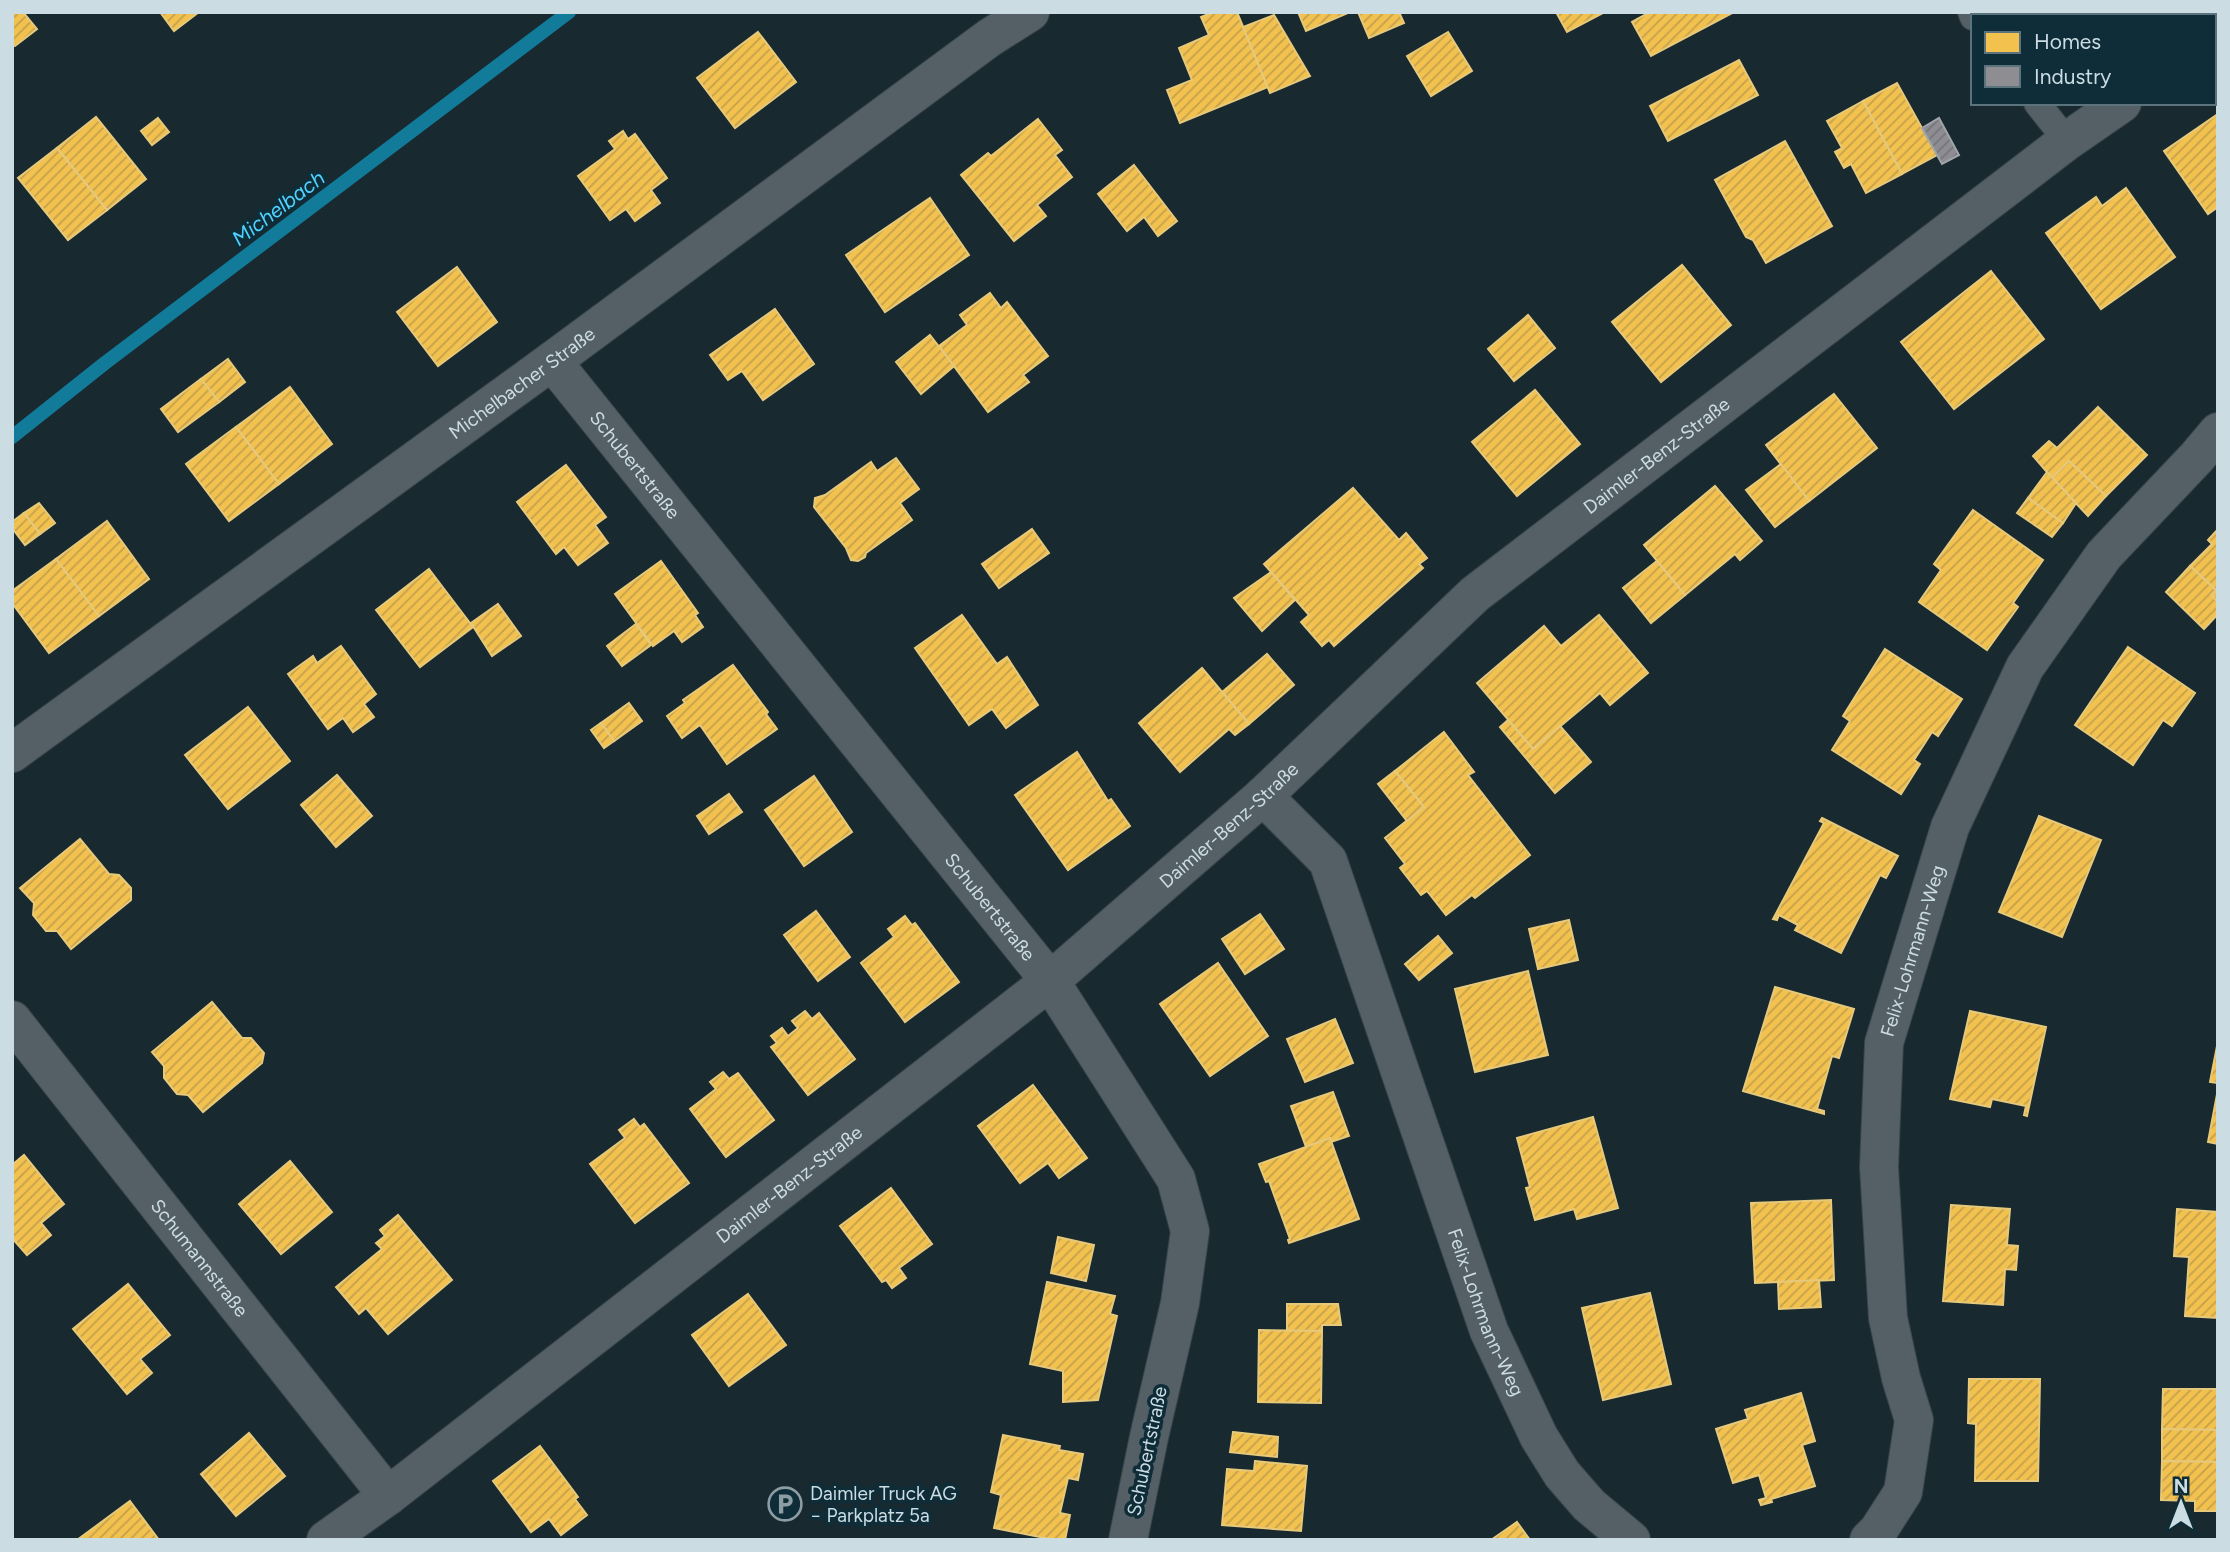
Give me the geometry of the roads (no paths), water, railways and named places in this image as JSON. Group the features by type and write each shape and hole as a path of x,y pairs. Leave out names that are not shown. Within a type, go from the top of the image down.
{"street":[{"name":"Michelbacher Straße","path":"12,753 552,361 989,38 1030,12"},
{"name":"Daimler-Benz-Straße","path":"326,1540 388,1496 1050,981 1263,796 1475,594 2067,141 2119,105"},
{"name":"Schubertstraße","path":"552,361 1050,981 1176,1179 1190,1231 1180,1303 1128,1540"},
{"name":"Felix-Lohrmann-Weg","path":"1869,1540 1878,1531 1903,1492 1914,1420 1901,1378 1888,1318 1879,1167 1884,1043 1950,827 2025,667 2104,555 2218,432"},
{"name":"Felix-Lohrmann-Weg","path":"1263,796 1328,861 1489,1331 1539,1437 1562,1474 1588,1505 1631,1540"},
{"name":"Schumannstraße","path":"13,1023 388,1496"}],"lane":[{"path":"2039,105 2067,141"}],"waterway":[{"name":"Michelbach","path":"12,437 105,363 569,12"}],"place":[{"name":"Daimler Truck AG − Parkplatz 5a","path":"785,1504"}]}
